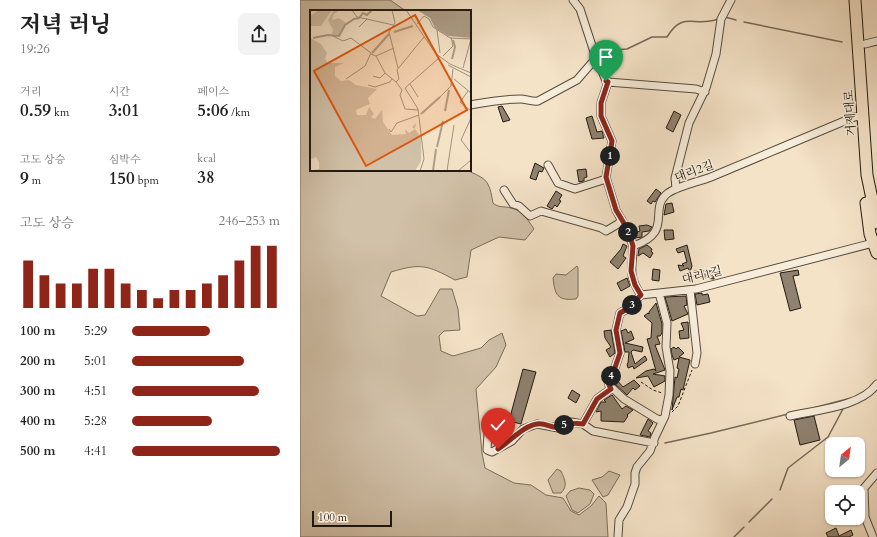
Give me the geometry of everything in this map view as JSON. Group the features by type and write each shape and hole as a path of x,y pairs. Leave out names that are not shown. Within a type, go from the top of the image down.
{"highway":[{"name":"거제대로","path":"855,0 867,175 877,223"},
{"name":"거제대로","path":"862,0 872,168 877,190"},
{"path":"867,175 865,198 875,246"}],"street":[{"path":"471,105 502,99 527,99 532,102 538,101 577,80 596,58 580,9 573,0"},
{"path":"676,189 675,178 690,123 705,92 716,54 721,19 731,0"},
{"path":"865,44 877,41"},
{"path":"593,61 602,71 606,81 608,82 696,89 705,92"},
{"path":"608,82 601,103 601,116 612,141 606,171 606,179 616,210 633,246 631,271 635,285 641,295 627,309 620,313 616,330 620,353 609,385 611,389 624,399 664,418"},
{"name":"대리2길","path":"633,246 648,241 652,237 658,223 659,206 664,196 676,189 700,181 854,117 863,116"},
{"path":"548,164 558,183 575,189 606,179"},
{"path":"504,190 513,204 519,206 530,216 541,211 606,231 622,220"},
{"name":"대리1길","path":"641,295 690,290 875,246"},
{"path":"690,290 697,353 695,364"},
{"path":"618,537 619,520 633,492 637,467 650,451 654,443 664,418 669,395 670,371 666,347 667,323 659,293"},
{"path":"790,416 859,400 871,391 877,384"},
{"path":"583,424 597,399 611,389"},
{"path":"488,433 487,450 492,452 512,441 523,429 537,424 558,428 571,422 583,424 593,431 654,443"},
{"path":"873,537 865,517 864,488 877,473"}],"path":[{"path":"664,418 678,406 695,364"},
{"path":"641,382 653,390 669,395"}],"shaded area":[{"path":"300,0 390,0 405,10 310,10 310,171 468,171 486,181 490,189 493,203 497,206 515,209 529,222 534,229 525,240 499,237 471,250 467,277 455,280 437,271 424,267 410,267 391,272 381,296 417,316 425,315 440,289 452,289 458,309 460,330 444,331 439,336 441,351 453,356 481,348 489,340 502,333 506,345 496,367 476,389 482,453 485,468 514,483 531,485 546,495 563,498 571,511 579,515 591,506 599,496 606,503 608,537 300,537"},
{"path":"577,266 578,296 576,299 561,298 556,293 553,278 556,274 566,275"},
{"path":"557,469 561,471 565,480 565,488 561,493 553,493 548,480"},
{"path":"609,471 620,475 608,495 603,497 592,480 602,477"},
{"path":"579,488 590,490 594,494 590,504 578,513 572,510 566,496 570,491"}],"building":[{"path":"502,106 510,120 503,122 498,107"},
{"path":"674,111 681,115 673,132 666,128"},
{"path":"592,116 597,132 602,131 604,138 592,139 586,118"},
{"path":"535,163 544,168 542,172 539,171 536,180 530,178"},
{"path":"586,169 587,177 584,178 584,181 579,182 577,170"},
{"path":"656,189 661,193 655,202 653,201 651,204 647,201"},
{"path":"556,191 562,195 559,200 561,201 557,207 555,205 552,209 547,206"},
{"path":"672,203 674,212 664,215 666,204"},
{"path":"647,225 652,227 649,231 642,232 642,237 635,238 634,233 640,231 639,226"},
{"path":"664,230 673,230 674,239 665,240"},
{"path":"623,244 627,246 623,256 626,258 618,269 610,262 621,249"},
{"path":"647,245 652,249 651,251 653,253 650,258 643,253 638,256 639,249"},
{"path":"687,245 692,266 690,272 688,268 680,271 678,265 684,266 682,264 687,262 684,251 678,253 676,249"},
{"path":"653,269 660,270 659,281 652,280"},
{"path":"798,270 799,275 793,276 801,308 790,311 780,273"},
{"path":"694,271 714,271 714,279 694,277"},
{"path":"627,278 630,286 621,291 617,283"},
{"path":"702,293 702,295 708,294 710,302 697,305 695,294"},
{"path":"686,296 687,305 684,306 688,314 672,321 665,297"},
{"path":"656,303 662,324 662,333 660,336 657,336 660,344 655,345 665,370 653,374 665,376 665,381 654,387 648,376 636,378 646,371 654,369 656,371 647,339 651,338 652,323 644,316 648,313 649,314"},
{"path":"688,322 689,338 680,339 679,331 684,330 681,323"},
{"path":"626,329 628,333 631,331 634,339 625,343 643,347 642,352 633,350 631,352 635,364 645,356 647,360 634,369 633,366 628,368 627,364 629,352 625,352 621,331"},
{"path":"611,330 615,353 610,357 606,350 611,347 605,338 604,331"},
{"path":"674,347 676,349 678,347 684,353 679,357 690,360 683,390 681,389 679,397 677,397 672,410 675,377 677,378 679,369 677,368 679,358 674,360 672,355 671,349"},
{"path":"523,369 536,372 521,424 509,421"},
{"path":"616,379 623,387 634,380 640,386 635,390 633,388 627,395 615,384 617,384"},
{"path":"572,390 580,395 576,403 568,398"},
{"path":"612,395 622,409 626,406 633,410 627,415 628,416 624,422 601,421 601,411 596,412 601,402 606,402 604,400"},
{"path":"814,416 820,440 800,445 794,420"},
{"path":"648,419 653,423 648,431 651,433 650,437 640,435"},
{"path":"836,528 839,536 851,530 853,535 849,537 828,537 826,533"}],"waterway":[{"path":"725,17 736,20"},
{"path":"598,59 604,59 615,50 627,49 652,37 667,37 678,24 690,21 702,22 718,19"},
{"path":"744,22 842,42"},
{"path":"809,409 855,397"},
{"path":"780,490 788,468 828,437 844,407"},
{"path":"665,443 788,414"},
{"path":"749,522 772,499"},
{"path":"734,537 744,527"}],"route":[{"path":"498,449 512,441 523,429 537,424 558,428 571,422 583,424 597,399 611,389 609,385 620,353 616,330 619,323 620,313 633,304 641,295 632,278 631,261 633,246 628,230 616,210 606,177 612,141 601,116 601,103 608,82 606,81"}]}
